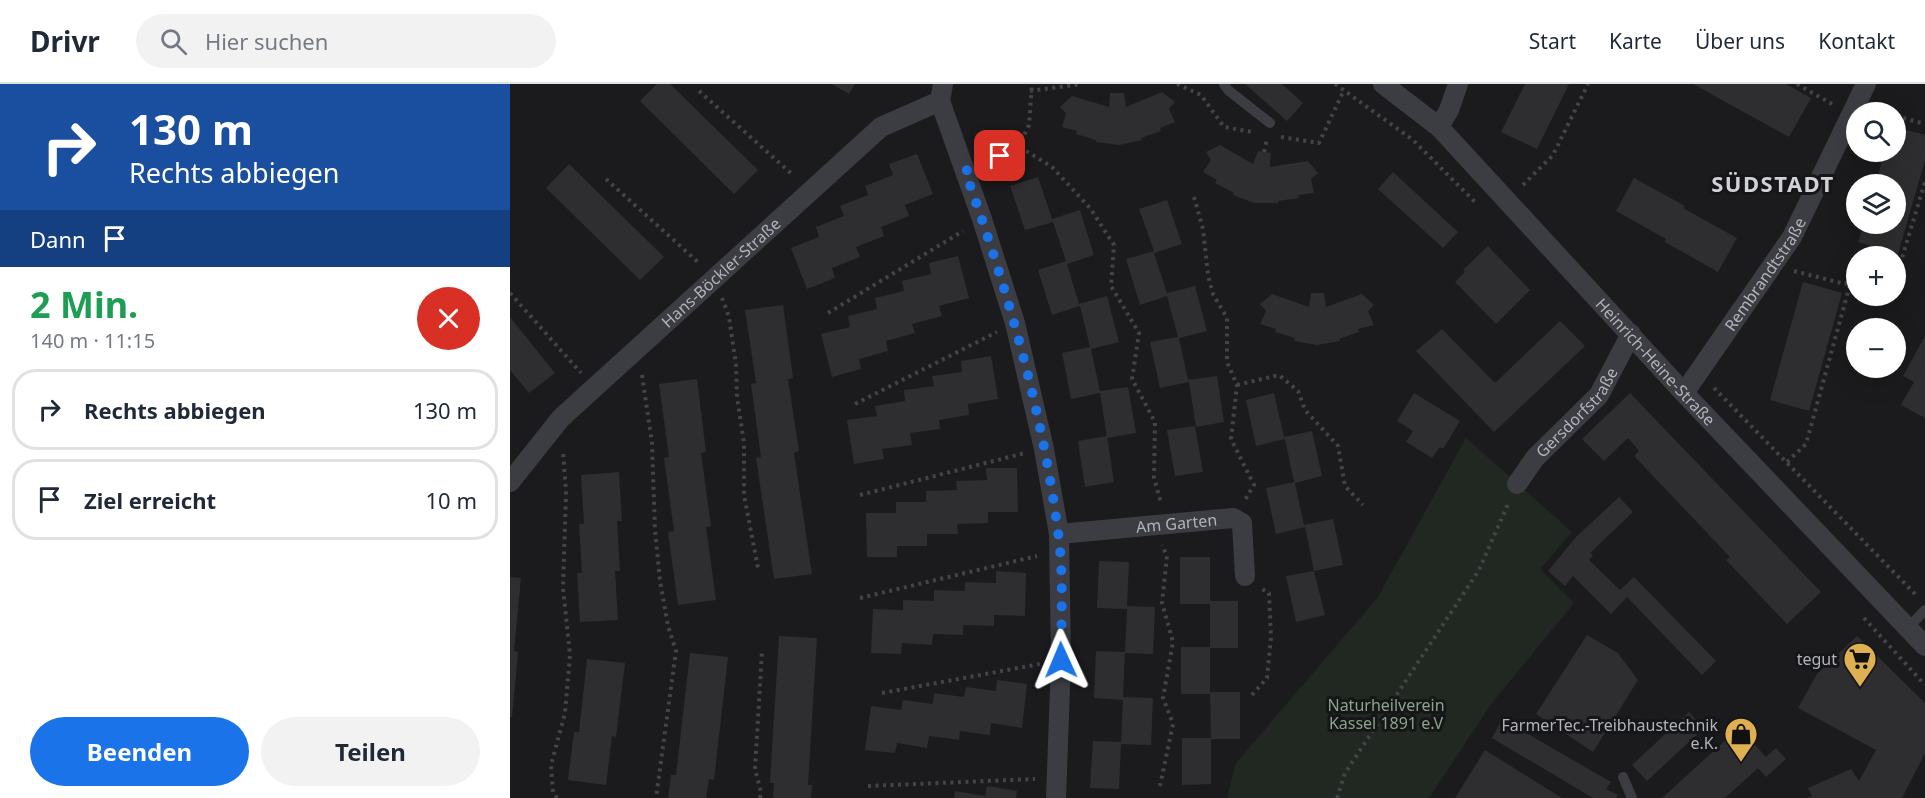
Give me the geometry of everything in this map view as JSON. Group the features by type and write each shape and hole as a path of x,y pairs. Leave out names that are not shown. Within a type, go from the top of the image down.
{"street":[{"name":"Heinrich-Heine-Straße","path":"1383,84 1439,127 1684,393 1925,646"},
{"path":"1439,127 1449,110 1458,84"},
{"name":"Rembrandtstraße","path":"1857,102 1866,84"},
{"path":"942,92 965,171 1015,323 1044,449 1059,542 1061,660 1056,798"},
{"name":"Hans-Böckler-Straße","path":"510,482 561,417 810,190 881,127 942,92"},
{"name":"Rembrandtstraße","path":"1684,393 1792,237 1846,124"},
{"name":"Gersdorfstraße","path":"1517,484 1535,458 1599,395 1631,334"},
{"name":"Am Garten","path":"1059,542 1233,518 1242,523 1245,576"}],"lane":[{"path":"1224,84 1269,129"},
{"path":"1908,628 1925,610"},
{"path":"1623,777 1632,798"}],"path":[{"path":"965,171 1018,148 1029,125 1032,84"},
{"path":"1030,91 1082,84"},
{"path":"1335,84 1413,140 1477,205"},
{"path":"1529,193 1522,186 1552,155 1588,84"},
{"path":"1797,84 1846,111"},
{"path":"699,91 810,190"},
{"path":"1906,119 1925,124"},
{"path":"1264,152 1269,129"},
{"path":"1018,148 1052,167 1090,208 1114,245 1112,286 1139,333 1132,379 1155,422 1154,478 1162,508"},
{"path":"606,179 715,277 729,317 744,443 744,495 758,568"},
{"path":"1906,246 1925,182"},
{"path":"1194,197 1203,229 1208,275 1213,294 1227,318 1227,362 1237,385 1231,439 1254,485 1242,503"},
{"path":"828,313 982,219"},
{"path":"1773,265 1846,284"},
{"path":"510,293 594,387"},
{"path":"1787,462 1806,444 1846,299"},
{"path":"855,404 1015,323"},
{"path":"638,347 652,443 655,530 660,581 668,626 676,651 656,798"},
{"path":"1699,372 1917,596"},
{"path":"1237,385 1279,375 1298,391 1305,410 1338,446 1345,486 1364,505"},
{"path":"557,798 553,793 551,765 565,713 570,655 563,588 566,493 561,417"},
{"path":"860,495 1044,449"},
{"path":"1337,798 1345,773 1479,570 1517,484"},
{"path":"1160,786 1173,724 1163,698 1173,642 1162,603 1167,556 1161,540"},
{"path":"860,598 1059,542"},
{"path":"1245,576 1269,593 1271,637 1266,678 1252,695"},
{"path":"760,798 761,792 755,769 762,651"},
{"path":"882,693 1061,660"},
{"path":"868,786 1057,778"}],"green space":[{"name":"Naturheilverein Kassel 1891 e.V","path":"1466,438 1572,532 1540,569 1574,603 1492,703 1429,798 1227,798 1236,763 1378,597"}],"building":[{"path":"657,84 670,84 758,170 734,194 640,101"},
{"path":"832,84 855,84 849,94"},
{"path":"1245,84 1282,84 1303,103 1287,121"},
{"path":"1525,84 1569,84 1537,149 1501,132"},
{"path":"1693,84 1786,84 1811,98 1789,137"},
{"path":"1162,92 1175,102 1169,109 1175,122 1160,128 1161,131 1141,138 1142,140 1119,145 1096,142 1096,140 1076,134 1077,131 1062,127 1066,113 1060,107 1072,96 1109,107 1110,93 1124,93 1126,107"},
{"path":"1906,130 1925,135 1925,160 1906,226 1906,174 1878,174 1882,162 1906,162"},
{"path":"1220,145 1253,164 1258,151 1271,153 1270,167 1308,161 1318,173 1311,179 1314,193 1298,195 1299,198 1278,201 1278,203 1254,203 1233,195 1234,193 1215,183 1217,180 1203,172 1211,160 1206,152"},
{"path":"917,154 933,194 905,205 909,216 881,227 884,236 856,247 860,257 832,268 835,278 807,289 791,248 819,237 816,227 844,216 840,206 868,195 865,186 893,175 889,164"},
{"path":"569,164 664,257 640,280 546,188"},
{"path":"1393,172 1458,232 1443,248 1378,189"},
{"path":"1038,177 1052,219 1080,210 1094,255 1067,264 1079,304 1107,296 1119,342 1091,349 1100,391 1128,387 1136,433 1107,438 1100,393 1071,399 1062,353 1090,347 1080,306 1052,315 1038,270 1066,261 1053,222 1025,230 1010,186"},
{"path":"1634,178 1737,238 1718,272 1616,211"},
{"path":"1167,200 1182,244 1154,253 1167,293 1195,286 1207,331 1179,338 1188,380 1217,376 1224,422 1196,427 1189,382 1160,388 1150,342 1178,337 1167,296 1140,305 1126,259 1154,251 1139,209"},
{"path":"1861,234 1904,234 1900,246 1871,246 1858,242"},
{"path":"1488,246 1530,290 1496,324 1455,282 1465,272 1463,270"},
{"path":"958,256 969,298 939,306 942,316 912,324 915,333 886,341 888,351 859,359 861,369 832,377 821,334 850,327 848,316 877,309 875,298 904,291 902,281 931,274 929,263"},
{"path":"1803,282 1842,293 1809,411 1770,400"},
{"path":"1311,293 1324,293 1326,307 1362,294 1374,305 1368,311 1374,325 1358,329 1359,332 1339,339 1340,341 1317,345 1294,341 1295,338 1275,332 1276,329 1260,324 1266,311 1260,304 1272,294 1309,307"},
{"path":"783,305 793,378 788,379 799,451 794,453 812,574 774,579 756,458 761,457 751,384 756,383 745,310"},
{"path":"510,317 555,373 529,393 510,370"},
{"path":"1560,321 1585,346 1494,432 1416,351 1442,329 1495,383"},
{"path":"1925,336 1925,418 1901,405 1914,382 1906,378 1906,371"},
{"path":"991,356 998,399 968,404 969,415 939,420 940,429 910,433 912,445 882,449 884,459 854,464 847,420 877,416 875,406 905,401 904,390 934,386 932,376 962,372 961,361"},
{"path":"697,379 706,452 701,453 711,526 706,527 716,600 678,605 668,532 674,531 664,458 669,457 659,384"},
{"path":"1274,393 1284,437 1312,431 1322,476 1295,483 1304,525 1333,519 1343,565 1314,571 1305,527 1276,534 1266,488 1294,482 1285,439 1256,446 1246,400"},
{"path":"1414,393 1460,421 1443,449 1440,447 1432,458 1406,442 1413,431 1397,421"},
{"path":"1630,393 1821,592 1787,624 1726,560 1730,557 1634,456 1639,451 1628,438 1604,461 1582,439"},
{"path":"1195,426 1203,472 1175,476 1167,430"},
{"path":"1107,436 1114,482 1085,487 1078,441"},
{"path":"986,468 1017,468 1018,512 988,512 988,523 957,524 958,534 927,534 927,546 897,546 897,557 867,557 866,513 896,513 896,502 926,502 926,491 957,490 956,481 987,480"},
{"path":"619,472 622,521 617,521 620,571 615,571 618,620 580,622 577,573 582,573 579,524 584,524 581,475"},
{"path":"1619,497 1633,512 1590,553 1593,556 1589,560 1620,590 1634,577 1716,661 1702,675 1627,597 1611,614 1573,576 1565,586 1548,571 1576,537"},
{"path":"1180,557 1210,557 1210,601 1238,601 1238,648 1210,648 1210,694 1181,694 1181,647 1210,647 1210,604 1180,604"},
{"path":"1099,561 1129,562 1127,606 1155,607 1153,654 1125,653 1123,697 1153,698 1151,745 1121,744 1119,789 1090,788 1093,741 1121,742 1123,700 1094,698 1096,651 1125,652 1127,609 1097,608"},
{"path":"996,571 1026,573 1025,616 994,615 994,626 963,625 963,635 933,634 932,645 902,643 901,654 871,653 873,609 903,610 903,600 934,601 934,590 965,591 965,582 996,583"},
{"path":"1314,571 1325,615 1296,622 1286,576"},
{"path":"510,577 521,578 514,651 518,652 512,717 510,717"},
{"path":"1587,635 1618,653 1638,680 1593,752 1536,714"},
{"path":"779,636 817,638 808,785 812,785 811,798 773,798 774,783 770,783"},
{"name":"tegut","path":"1857,636 1925,703 1925,753 1902,798 1807,798 1812,796 1808,788 1851,769 1859,781 1876,750 1798,708 1817,674"},
{"path":"690,653 728,657 714,780 709,779 706,798 668,798 671,775 676,775"},
{"path":"587,659 625,663 616,737 612,736 606,785 568,780 574,732 579,732"},
{"path":"997,680 1027,684 1022,728 991,723 990,735 960,731 959,740 929,736 927,748 897,743 895,753 865,750 871,706 901,710 903,700 933,704 934,693 964,697 966,687 996,691"},
{"path":"1210,692 1240,692 1240,739 1211,739 1211,784 1182,785 1182,738 1211,738"},
{"path":"1689,712 1704,728 1647,781 1632,765"},
{"path":"1502,719 1611,782 1606,789 1618,795 1616,798 1593,798 1492,738"},
{"name":"FarmerTec.-Treibhaustechnik e.K.","path":"1739,728 1766,757 1776,748 1786,759 1766,777 1758,768 1725,798 1662,798"},
{"path":"1485,750 1562,798 1455,798"},
{"path":"987,786 1017,791 1016,798 954,798 955,791 985,796"}],"place":[{"name":"tegut","path":"1860,688"},
{"name":"FarmerTec.-Treibhaustechnik e.K.","path":"1741,763"}],"district":[{"name":"SÜDSTADT","path":"1773,184"}],"route":[{"path":"1000,156 965,171 1015,323 1044,449 1059,534 1061,660"}]}
